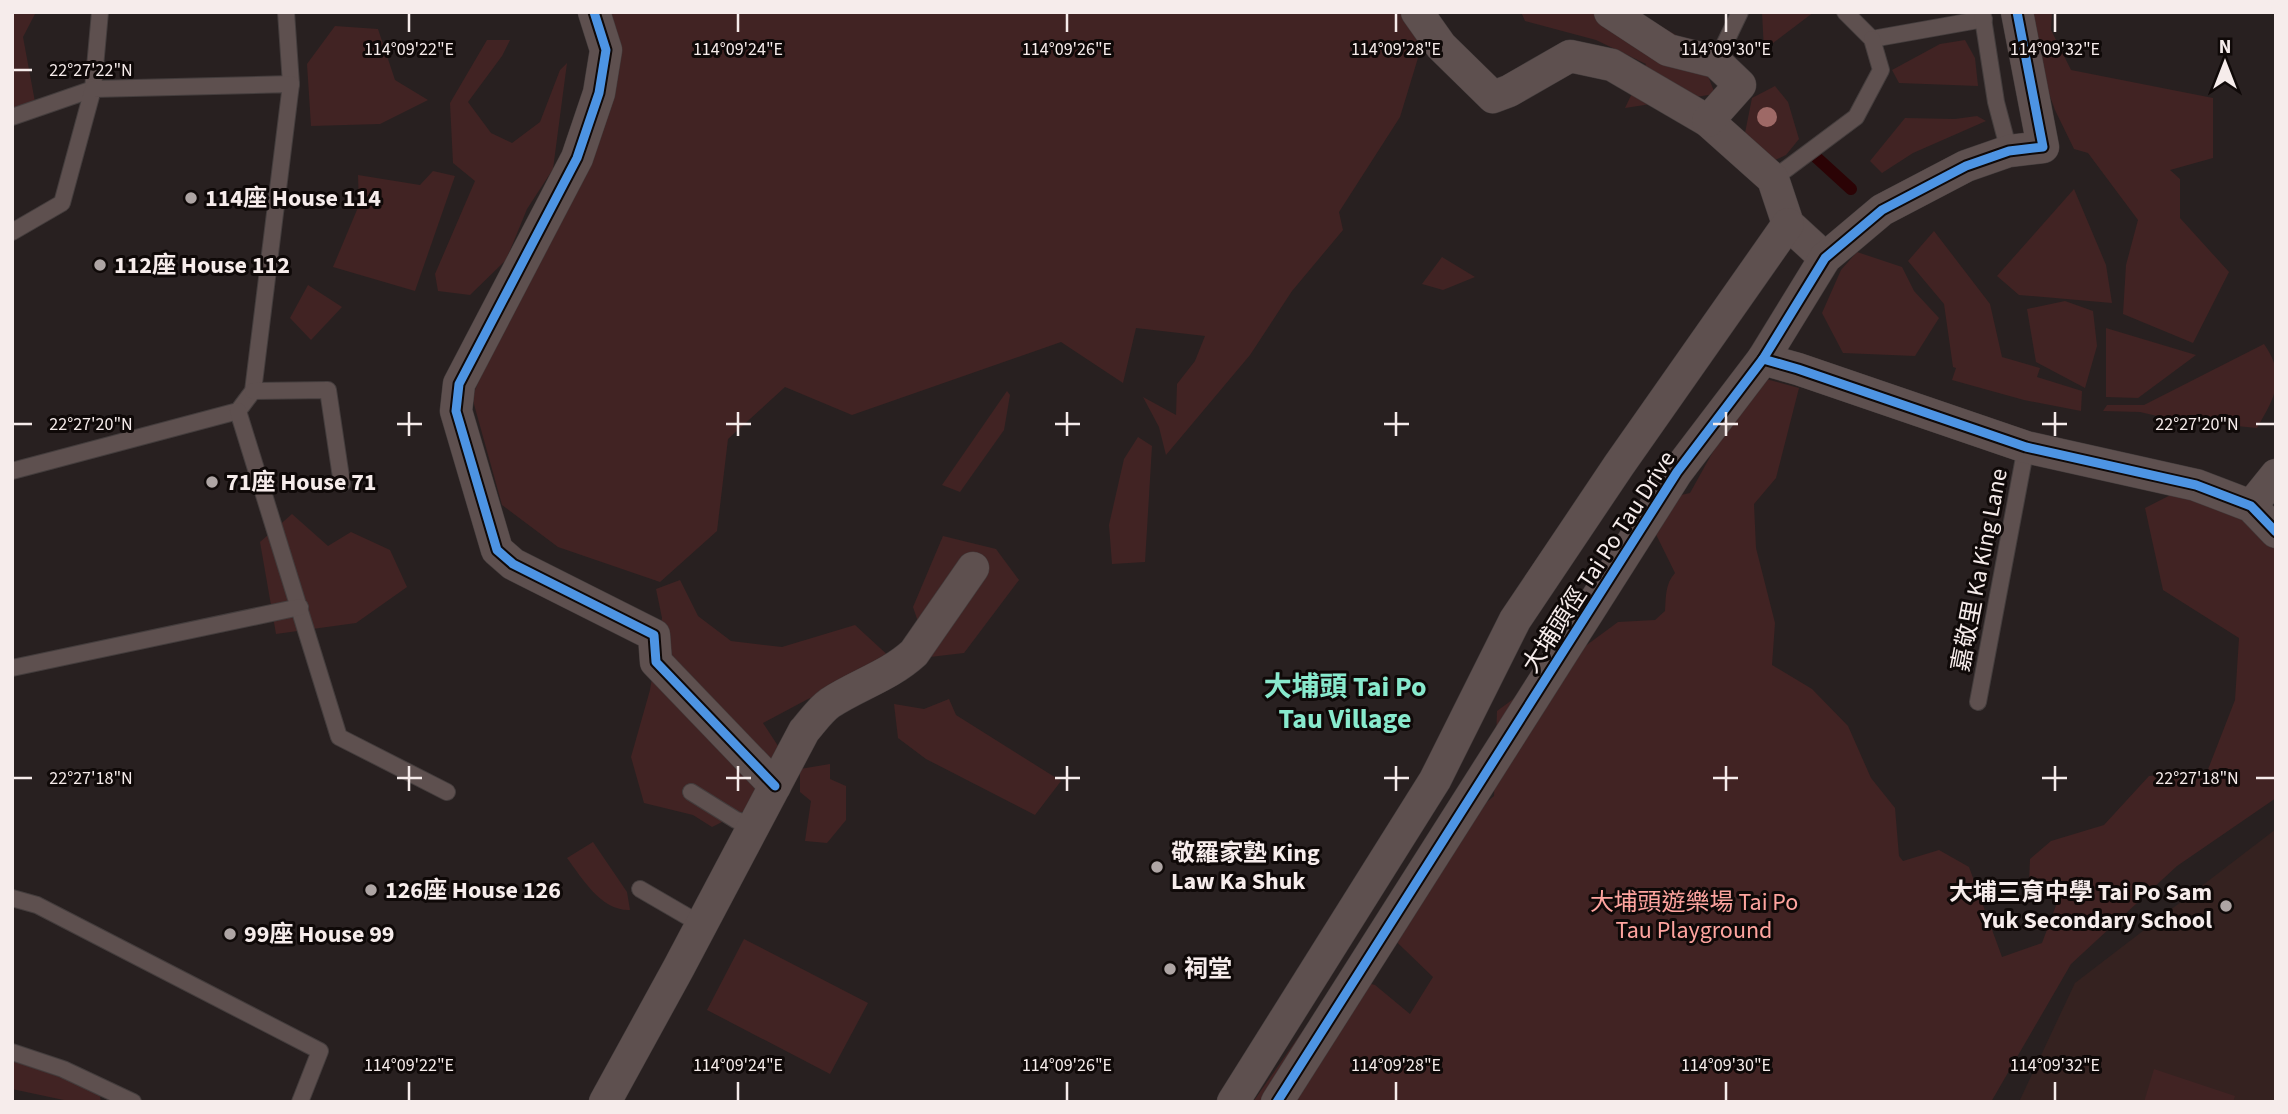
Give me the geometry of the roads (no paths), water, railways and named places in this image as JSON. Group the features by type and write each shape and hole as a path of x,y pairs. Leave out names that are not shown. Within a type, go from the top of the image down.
{"street":[{"path":"594,12 606,50 599,93 577,158 459,384 456,411 497,550 513,564 654,635 656,662 775,786"},
{"path":"1417,12 1441,46 1493,97 1509,91 1570,56 1612,65 1708,121 1773,179 1787,224 1825,258"},
{"path":"1610,12 1668,50 1716,62 1740,85 1708,121"},
{"name":"大埔頭徑 Tai Po Tau Drive","path":"1277,1102 1677,472 1763,359 1825,258 1882,211 1966,166 2009,150 2043,147 2017,12"},
{"path":"1233,1102 1435,780 1515,620 1787,224"},
{"path":"1763,359 2026,447 2196,485 2251,506 2276,532"},
{"path":"2251,506 2276,475"},
{"path":"605,1102 804,731 827,704 879,678 914,653 972,568"}],"lane":[{"path":"12,232 62,204 93,89 100,12"},
{"path":"12,471 238,411 253,391 291,84 286,12"},
{"path":"1716,62 1740,12"},
{"path":"1773,179 1856,117 1881,70 1872,39 1845,12"},
{"path":"1872,39 1983,16 1996,102 2009,150"},
{"path":"12,117 93,89 291,84"},
{"path":"253,391 328,390 342,485"},
{"path":"238,411 339,737 447,792"},
{"name":"嘉敬里 Ka King Lane","path":"1978,702 2026,447"},
{"path":"12,668 300,607"},
{"path":"691,792 736,820 753,825"},
{"path":"640,889 702,925"},
{"path":"12,898 37,905 320,1051 300,1102"},
{"path":"12,1052 63,1069 133,1102"}],"waterway":[{"path":"1817,158 1851,189"}],"place":[{"name":"114座 House 114","path":"191,198"},
{"name":"112座 House 112","path":"100,265"},
{"name":"71座 House 71","path":"212,482"},
{"name":"敬羅家塾 King Law Ka Shuk","path":"1157,867"},
{"name":"126座 House 126","path":"371,890"},
{"name":"大埔三育中學 Tai Po Sam Yuk Secondary School","path":"2226,906"},
{"name":"99座 House 99","path":"230,934"},
{"name":"祠堂","path":"1170,969"}],"district":[{"name":"大埔頭 Tai Po Tau Village","path":"1345,703"}],"park label":[{"name":"大埔頭遊樂場 Tai Po Tau Playground","path":"1694,916"}]}
